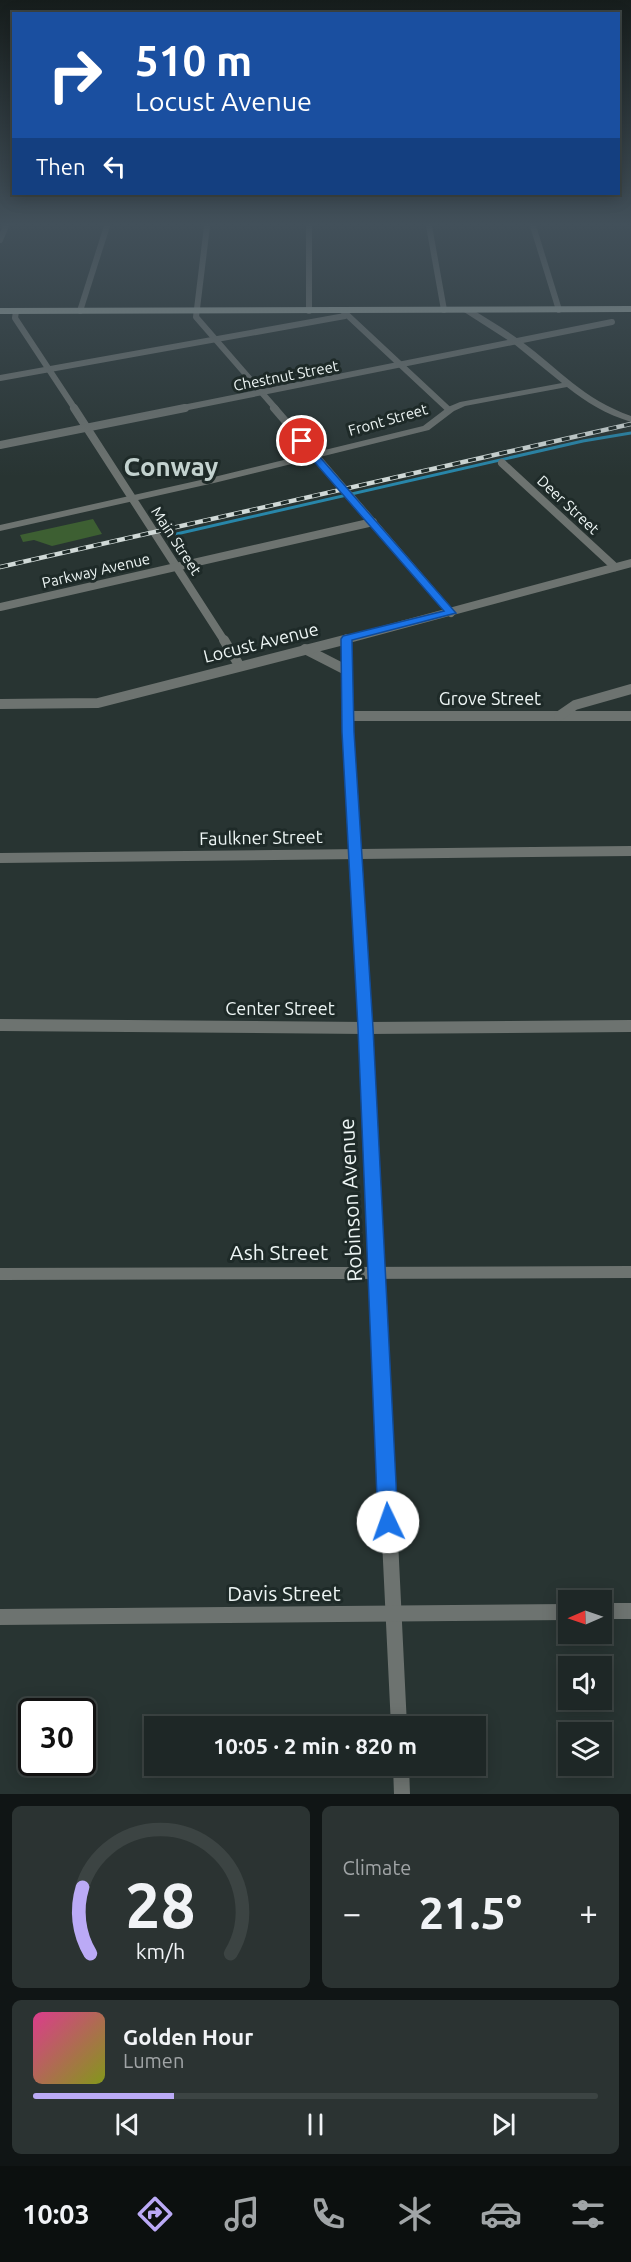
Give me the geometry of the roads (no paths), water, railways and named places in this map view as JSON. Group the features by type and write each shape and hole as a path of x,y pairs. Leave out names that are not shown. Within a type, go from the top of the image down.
{"main road":[{"path":"0,311 309,310 344,313 579,310"}],"street":[{"path":"467,310 517,342 568,384 606,410 631,419"},
{"path":"485,320 488,314 501,310"},
{"name":"Main Street","path":"16,311 14,318 178,567 238,665"},
{"path":"195,311 196,316 214,340 451,613"},
{"path":"0,378 214,340 344,313 448,409"},
{"name":"Chestnut Street","path":"0,446 612,322"},
{"name":"Front Street","path":"0,528 133,500 426,428 437,422 448,409 568,384"},
{"name":"Deer Street","path":"502,463 615,567"},
{"name":"Parkway Avenue","path":"0,607 373,522"},
{"name":"Locust Avenue","path":"0,704 98,703 238,665 451,613 631,563"},
{"name":"Robinson Avenue","path":"347,639 348,732 366,1028 399,1716"},
{"path":"305,649 348,671"},
{"path":"559,716 575,705 631,688"},
{"name":"Grove Street","path":"349,716 631,716"},
{"name":"Faulkner Street","path":"0,858 631,851"},
{"name":"Center Street","path":"0,1026 366,1028 631,1026"},
{"name":"Ash Street","path":"0,1274 631,1272"},
{"path":"612,1611 631,1611"},
{"name":"Davis Street","path":"0,1617 558,1612"},
{"path":"401,1776 402,1794"}],"waterway":[{"path":"172,535 583,441 631,433"}],"railway":[{"path":"0,567 631,424"}],"district":[{"name":"Conway","path":"171,467"}]}
